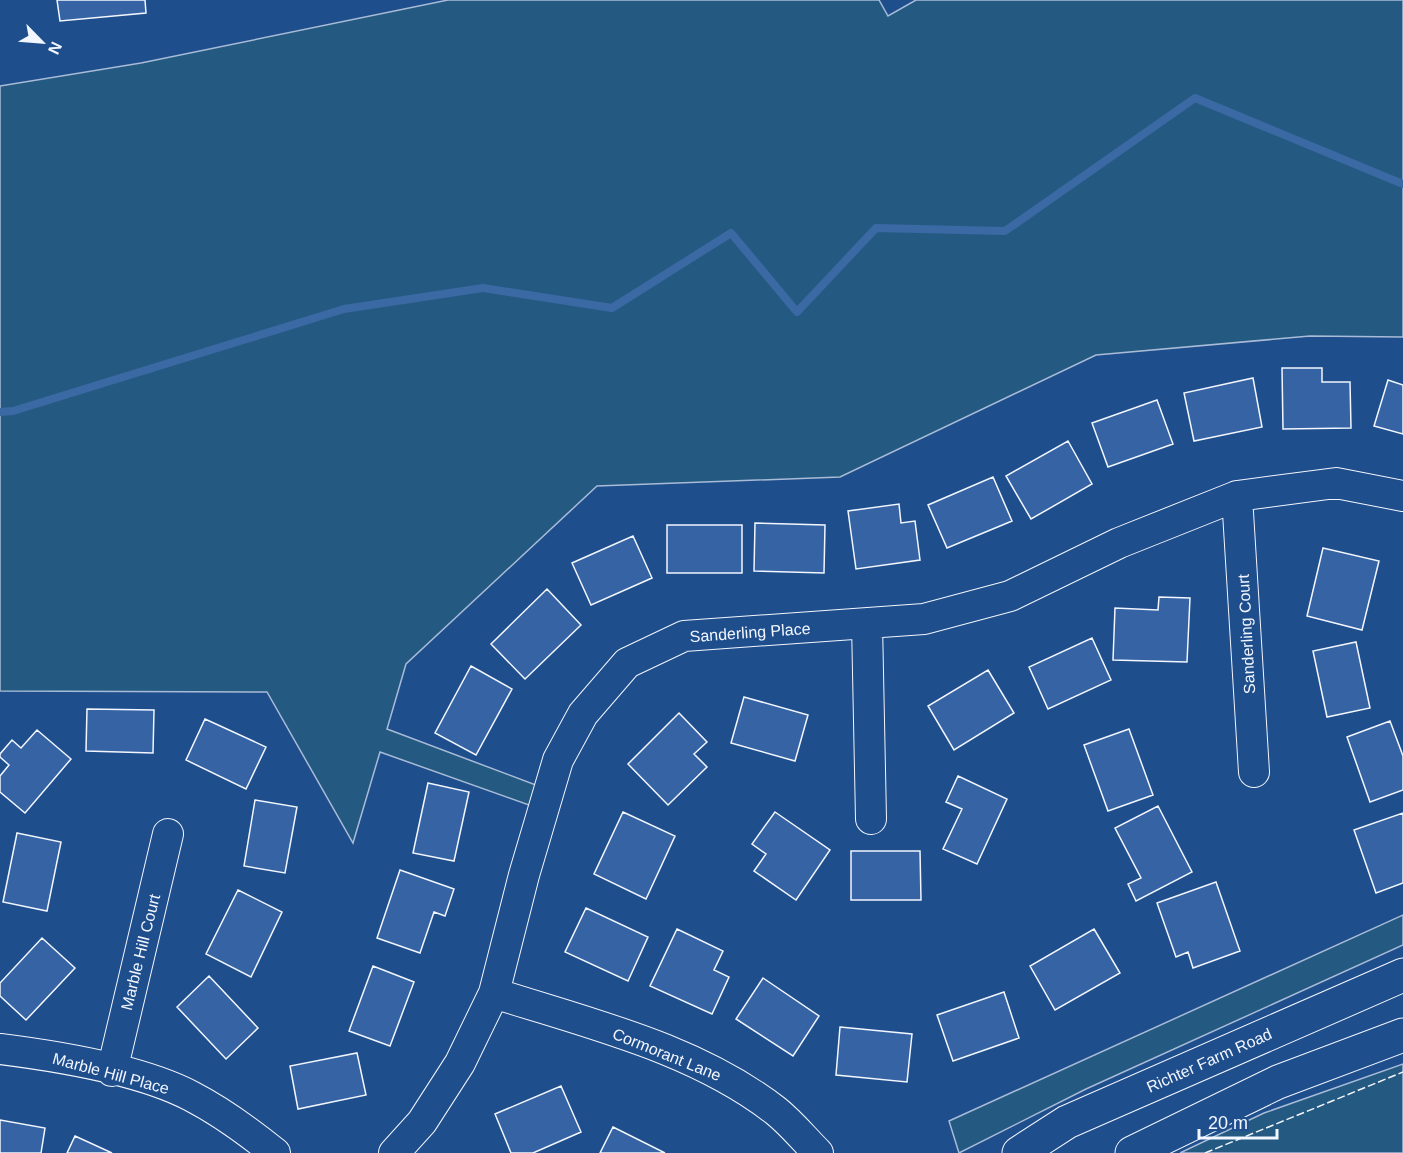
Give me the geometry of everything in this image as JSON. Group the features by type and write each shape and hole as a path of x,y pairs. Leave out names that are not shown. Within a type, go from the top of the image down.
{"main road":[{"name":"Richter Farm Road","path":"1019,1153 1067,1122 1403,975"},
{"path":"1132,1153 1278,1082 1403,1035"}],"street":[{"name":"Sanderling Place","path":"394,1153 422,1122 460,1063 494,993 524,875 558,760 583,714 627,663 684,636 924,619 1010,596 1119,543 1237,496 1336,483 1403,496"},
{"name":"Sanderling Court","path":"1237,496 1254,772"},
{"path":"867,623 871,819"},
{"name":"Marble Hill Court","path":"112,1071 168,834"},
{"name":"Cormorant Lane","path":"494,993 652,1045 720,1073 777,1111 818,1153"},
{"name":"Marble Hill Place","path":"0,1049 52,1056 153,1081 190,1096 244,1128 275,1153"}],"shaded area":[{"path":"448,0 879,0 888,16 916,0 1403,0 1403,337 1310,336 1096,355 840,477 597,486 406,664 387,729 549,790 543,810 380,752 353,843 267,692 0,691 0,86 141,63"},
{"path":"1403,915 1403,945 1086,1089 959,1153 949,1121"},
{"path":"1403,1064 1403,1153 1180,1153 1264,1113"}],"building":[{"path":"57,0 145,0 146,13 60,21"},
{"path":"1282,368 1322,368 1322,382 1350,382 1351,428 1283,429"},
{"path":"1253,378 1262,427 1194,441 1184,393"},
{"path":"1388,380 1403,385 1403,434 1374,426"},
{"path":"1157,400 1173,444 1108,467 1092,423"},
{"path":"1068,441 1092,484 1031,519 1006,476"},
{"path":"993,477 1012,521 947,548 928,505"},
{"path":"899,504 901,523 915,521 920,560 856,569 848,511"},
{"path":"755,523 825,525 824,573 754,571"},
{"path":"667,525 742,525 742,573 667,573"},
{"path":"633,536 652,578 591,605 572,563"},
{"path":"1323,548 1379,561 1362,630 1307,616"},
{"path":"547,589 581,625 525,679 491,644"},
{"path":"1159,597 1190,598 1187,662 1113,660 1115,608 1158,610"},
{"path":"1092,638 1111,680 1048,709 1029,667"},
{"path":"1356,642 1370,708 1327,717 1313,651"},
{"path":"471,666 512,689 476,755 435,733"},
{"path":"988,670 1014,713 954,750 928,706"},
{"path":"744,697 808,715 795,761 731,743"},
{"path":"87,709 154,710 153,753 86,751"},
{"path":"679,713 707,742 694,754 707,767 668,805 628,764"},
{"path":"205,719 266,747 246,789 186,760"},
{"path":"1390,721 1403,756 1403,790 1370,802 1347,737"},
{"path":"1129,729 1153,795 1108,811 1084,745"},
{"path":"37,730 71,759 25,813 0,792 0,776 9,765 0,757 0,754 12,740 21,748"},
{"path":"958,776 1007,799 977,864 943,849 962,809 946,802"},
{"path":"428,783 469,792 454,861 413,853"},
{"path":"255,800 297,807 285,873 244,866"},
{"path":"1158,806 1192,872 1136,901 1128,884 1141,878 1115,828"},
{"path":"623,812 675,836 646,899 594,874"},
{"path":"775,812 830,850 796,900 754,871 766,854 752,844"},
{"path":"1403,813 1403,883 1376,893 1354,830"},
{"path":"17,833 61,842 47,911 3,902"},
{"path":"851,851 920,851 921,900 851,900"},
{"path":"400,870 454,889 445,916 434,912 420,953 377,938"},
{"path":"1216,882 1240,951 1193,968 1188,952 1176,957 1157,903"},
{"path":"238,890 282,912 251,977 206,954"},
{"path":"586,908 648,937 628,981 565,952"},
{"path":"677,929 723,951 714,970 729,977 712,1014 650,986"},
{"path":"1094,929 1120,973 1055,1010 1030,966"},
{"path":"42,938 75,968 26,1020 0,996 0,983"},
{"path":"373,966 414,982 390,1046 349,1031"},
{"path":"209,976 258,1028 226,1059 177,1007"},
{"path":"763,978 819,1016 793,1056 736,1019"},
{"path":"1004,992 1019,1038 953,1061 937,1015"},
{"path":"840,1027 912,1034 907,1082 836,1075"},
{"path":"357,1053 366,1095 298,1109 290,1066"},
{"path":"561,1086 581,1132 533,1153 511,1153 495,1114"},
{"path":"0,1120 45,1128 41,1153 0,1153"},
{"path":"613,1127 665,1153 600,1153"},
{"path":"75,1136 112,1153 67,1153"}],"waterway":[{"path":"0,412 13,411 344,309 483,288 612,308 731,233 797,312 876,228 1005,231 1195,98 1403,184"}],"fence":[{"path":"1205,1153 1403,1072"}]}
